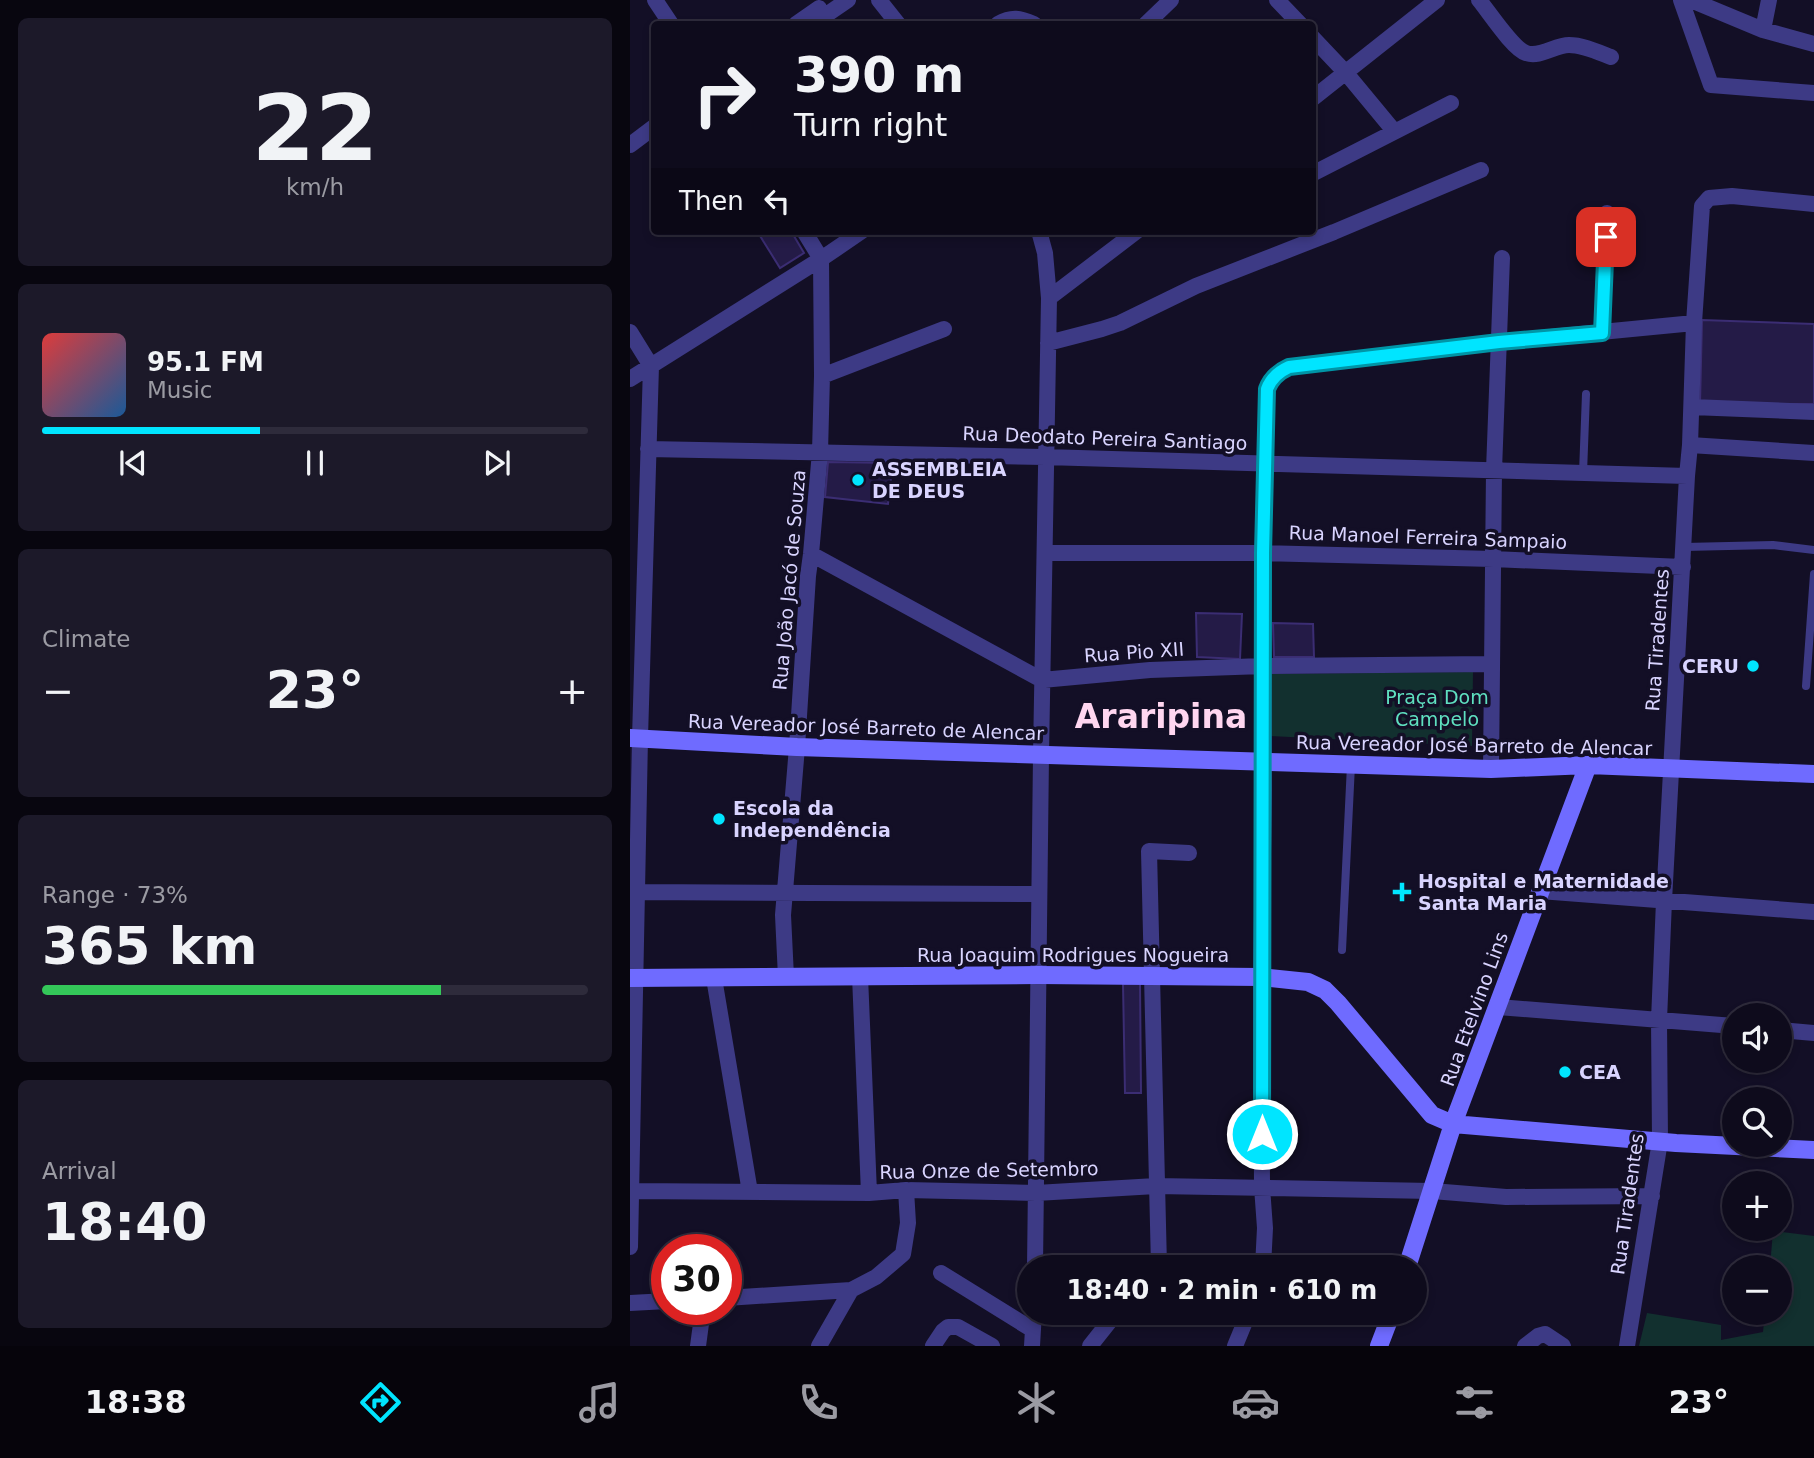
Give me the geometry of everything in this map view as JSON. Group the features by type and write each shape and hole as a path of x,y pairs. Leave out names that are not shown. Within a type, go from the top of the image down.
{"main road":[{"name":"Rua Vereador José Barreto de Alencar","path":"635,738 797,747 1351,765 1491,769 1588,765 1814,774"},
{"name":"Rua Etelvino Lins","path":"1411,1255 1453,1124 1588,765"},
{"name":"Rua Joaquim Rodrigues Nogueira","path":"633,978 1038,975 1261,977 1308,982 1325,990 1338,1003 1432,1115 1453,1124"},
{"path":"1453,1124 1814,1150"},
{"path":"1379,1346 1387,1325"}],"street":[{"path":"655,0 669,21"},
{"path":"800,21 830,0"},
{"path":"817,21 848,0"},
{"path":"878,0 896,21"},
{"path":"1149,21 1171,0"},
{"path":"1277,0 1297,21"},
{"path":"1316,96 1437,0"},
{"path":"1479,0 1511,41 1528,54 1534,55 1569,45 1611,57"},
{"path":"1681,0 1711,85 1814,93"},
{"path":"1691,0 1763,30 1814,44"},
{"path":"1763,30 1769,0"},
{"path":"1003,21 1023,21"},
{"path":"1316,41 1394,131"},
{"path":"1316,172 1451,103"},
{"path":"630,145 651,129"},
{"path":"630,156 651,140"},
{"path":"1048,343 1119,323 1196,286 1335,232 1481,170"},
{"name":"Rua Tiradentes","path":"1627,1346 1660,1141 1659,1020 1664,901 1702,206 1709,198 1732,196 1814,204"},
{"path":"1602,333 1607,214"},
{"path":"806,235 821,259"},
{"path":"630,379 856,235"},
{"path":"1035,1255 1049,298 1045,253 1040,235"},
{"path":"1049,298 1133,235"},
{"path":"1491,769 1494,470 1502,258"},
{"name":"Rua João Jacó de Souza","path":"786,977 783,915 820,452 821,259"},
{"path":"1264,1255 1261,977 1263,553 1267,389 1270,381 1289,367 1499,342 1694,323"},
{"path":"822,376 944,329"},
{"path":"630,332 651,366 635,738 636,892 630,1247"},
{"path":"1692,407 1814,412"},
{"path":"1690,445 1814,453"},
{"name":"Rua Deodato Pereira Santiago","path":"648,449 1045,457 1687,476"},
{"name":"Rua Manoel Ferreira Sampaio","path":"1045,553 1263,553 1683,567"},
{"path":"811,554 1042,680"},
{"name":"Rua Pio XII","path":"1042,680 1150,670 1492,664"},
{"path":"1159,1255 1149,851 1189,853"},
{"path":"1540,891 1814,912"},
{"path":"636,892 1039,894"},
{"path":"860,976 869,1192"},
{"path":"714,978 750,1192"},
{"path":"1498,1007 1722,1025"},
{"path":"1792,1031 1814,1033"},
{"name":"Rua Onze de Setembro","path":"631,1191 906,1190 1036,1193 1156,1186 1432,1191 1506,1196 1652,1196"},
{"path":"742,1297 850,1290 883,1272 904,1254 908,1223 906,1190"},
{"path":"940,1273 1032,1338"},
{"path":"819,1346 850,1290"},
{"path":"630,1303 651,1302"},
{"path":"698,1346 701,1325"},
{"path":"1090,1346 1107,1325"},
{"path":"1235,1346 1245,1325"},
{"path":"933,1346 948,1327 958,1327 992,1346"},
{"path":"1525,1346 1545,1334 1563,1346"}],"lane":[{"path":"1584,473 1586,394"},
{"path":"1684,547 1773,545 1814,550"},
{"path":"1806,686 1814,574"},
{"path":"1342,950 1351,765"}],"green space":[{"name":"Praça Dom Campelo","path":"1473,672 1472,746 1270,736 1271,674"},
{"path":"1792,1233 1814,1236 1814,1346 1639,1346 1647,1313 1721,1325 1721,1340 1763,1332 1764,1325 1792,1325 1792,1255 1771,1255 1772,1241 1792,1241"}],"building":[{"path":"759,235 793,235 804,253 780,268"},
{"path":"1702,320 1814,324 1814,404 1700,404"},
{"name":"ASSEMBLEIA DE DEUS","path":"828,462 893,463 888,504 825,497"},
{"path":"1196,613 1242,614 1240,659 1197,657"},
{"path":"1273,623 1313,624 1314,657 1274,657"},
{"path":"1140,983 1141,1093 1125,1093 1123,984"}],"place":[{"name":"ASSEMBLEIA DE DEUS","path":"858,480"},
{"name":"CERU","path":"1753,666"},
{"name":"Escola da Independência","path":"719,819"},
{"name":"Hospital e Maternidade Santa Maria","path":"1402,892"},
{"name":"CEA","path":"1565,1072"}],"district":[{"name":"Araripina","path":"1161,716"}],"route":[{"path":"1262,1134 1263,553 1267,389 1270,381 1289,367 1499,342 1602,333 1606,237"}]}
